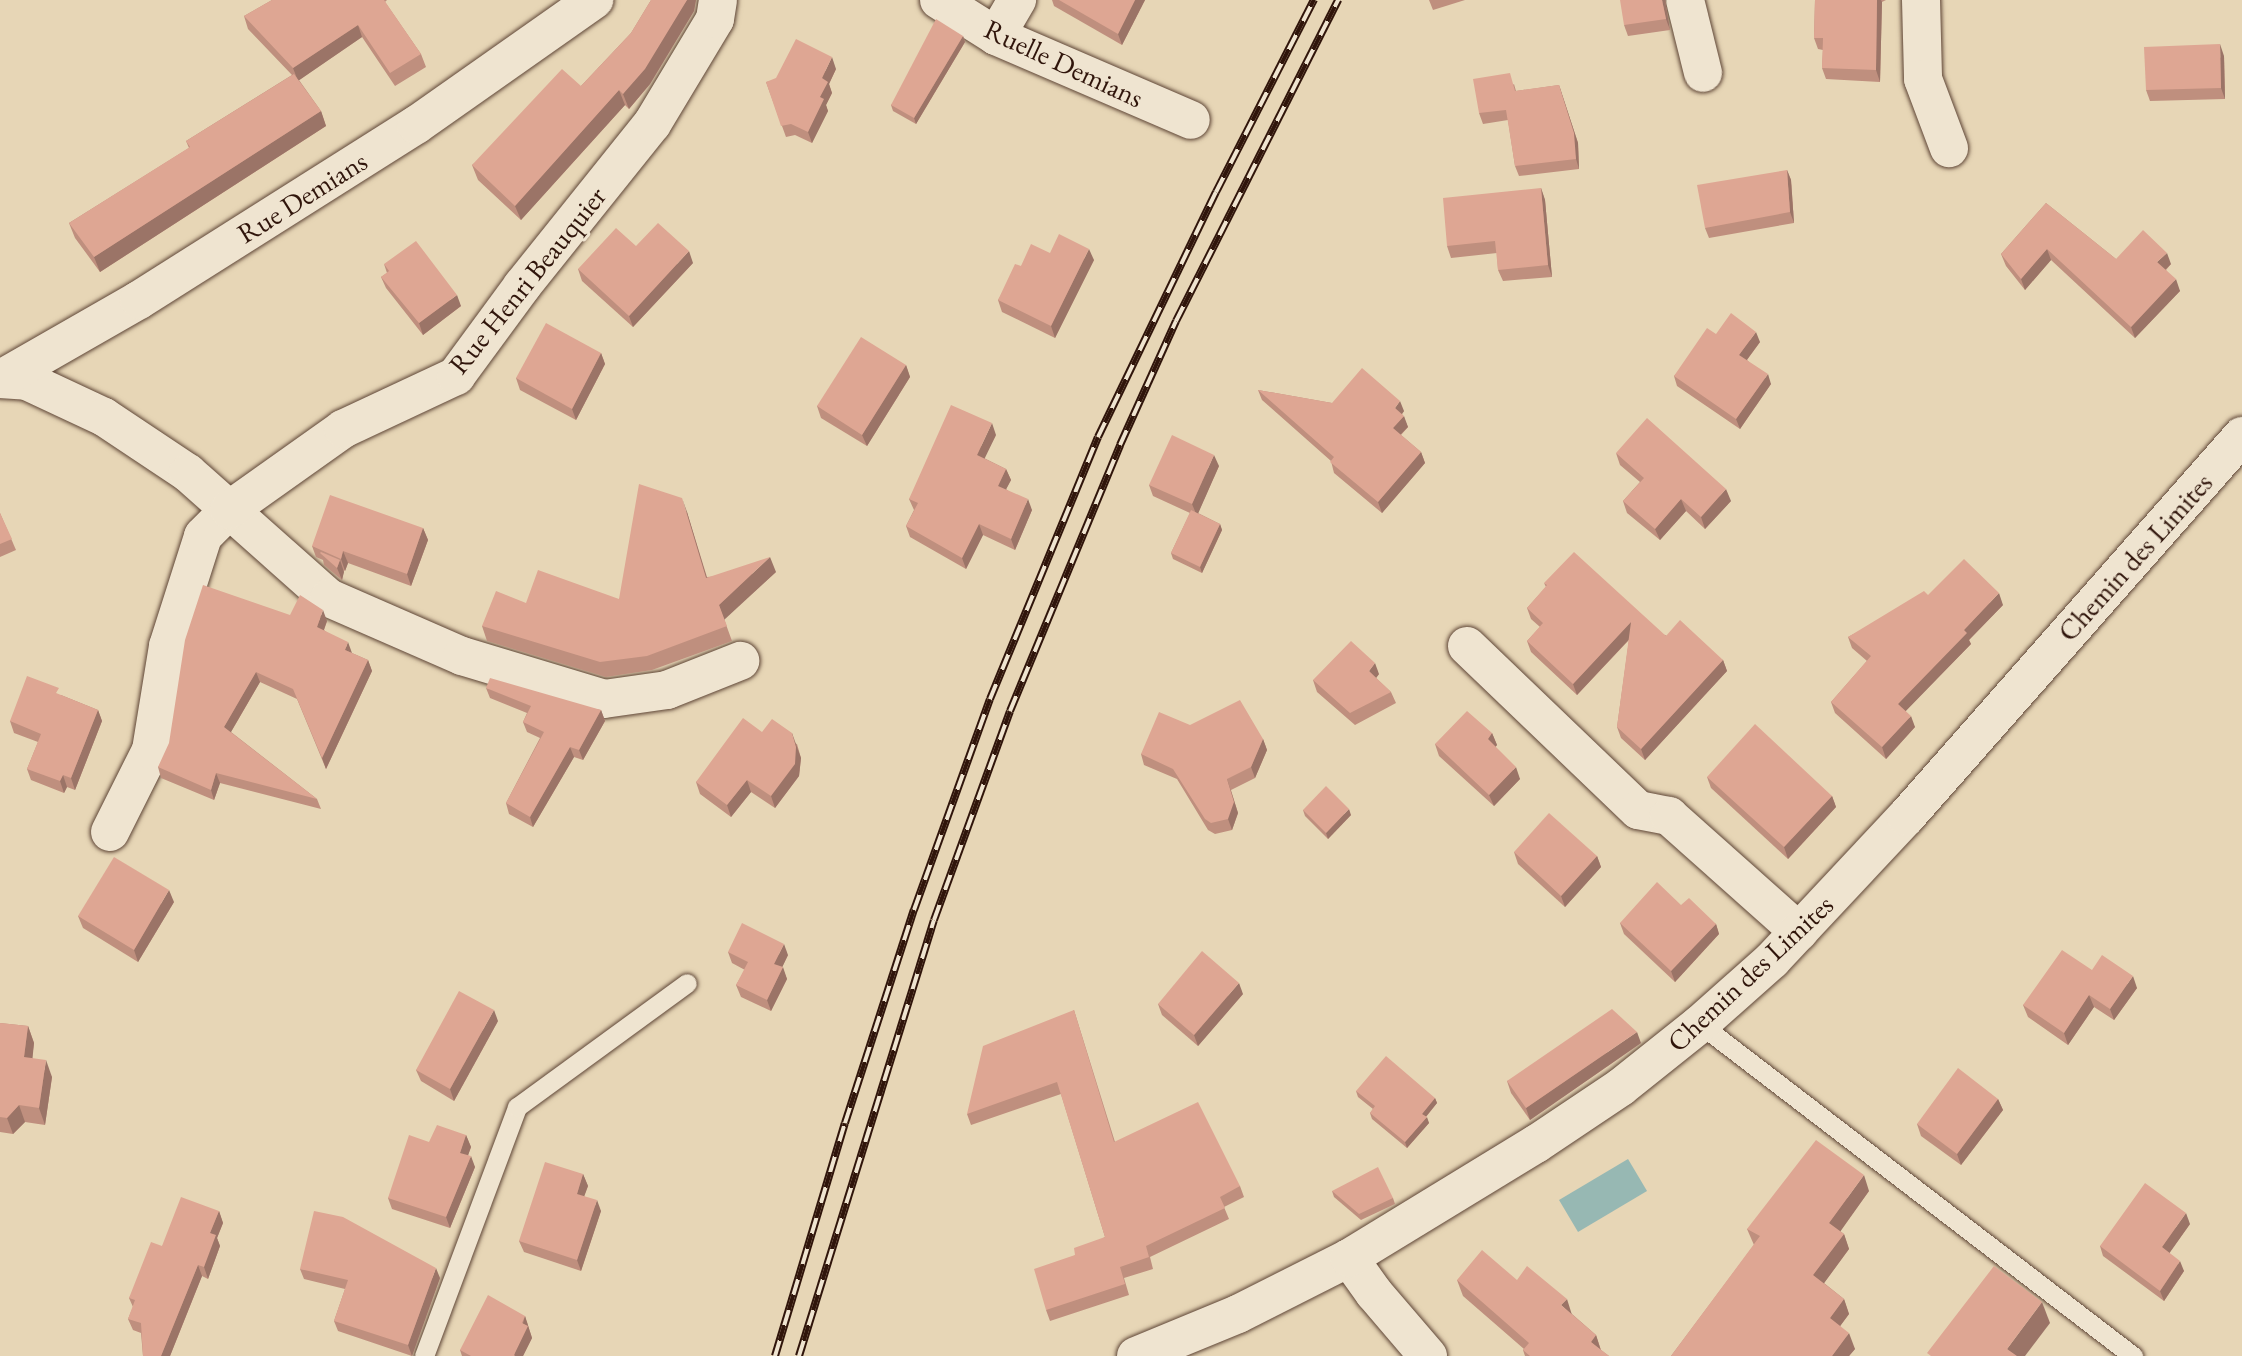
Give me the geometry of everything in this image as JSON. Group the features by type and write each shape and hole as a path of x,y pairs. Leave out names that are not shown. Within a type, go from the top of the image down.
{"street":[{"name":"Rue Demians","path":"1,379 139,300 416,125 594,0"},
{"name":"Rue Henri Beauquier","path":"110,832 152,750 168,646 203,536 229,510 343,429 456,376 522,286 652,124 715,19 718,0"},
{"name":"Ruelle Demians","path":"939,0 996,36 1191,120"},
{"path":"996,36 1017,0"},
{"path":"1685,0 1703,73"},
{"path":"1921,0 1923,79 1950,148"},
{"path":"1,379 27,381 104,417 187,472 329,598 462,656 604,699 667,690 740,661"},
{"name":"Chemin des Limites","path":"1136,1356 1238,1314 1349,1258 1546,1137 1621,1087 1700,1024 1799,932 1906,817 2242,436"},
{"path":"1467,646 1638,810 1669,816 1799,932"},
{"path":"1349,1258 1374,1293 1428,1356"}],"lane":[{"path":"424,1356 517,1107 687,984"},
{"path":"1700,1024 2133,1356"}],"water":[{"path":"1628,1159 1647,1191 1578,1232 1559,1200"}],"building":[{"path":"272,0 384,0 421,54 390,73 358,25 293,68 244,16"},
{"path":"651,0 687,0 645,69 623,94 619,90 515,206 472,165 562,69 581,86 631,33"},
{"path":"1059,0 1135,0 1118,34"},
{"path":"1620,0 1662,0 1666,19 1624,25"},
{"path":"1815,0 1877,0 1876,70 1822,68 1823,38 1814,38"},
{"path":"936,19 963,36 914,118 891,105"},
{"path":"796,39 832,57 822,78 828,82 820,97 824,99 808,132 791,124 781,126 766,82 776,78"},
{"path":"2220,44 2221,88 2146,90 2144,47"},
{"path":"1510,73 1515,91 1559,85 1574,133 1576,159 1515,166 1506,110 1479,113 1473,79"},
{"path":"294,74 321,111 94,257 69,223 190,147 186,141"},
{"path":"1787,170 1790,212 1705,228 1697,185"},
{"path":"1541,188 1548,265 1498,270 1495,241 1447,246 1443,198"},
{"path":"2046,203 2116,259 2143,230 2167,253 2157,262 2176,279 2131,327 2047,249 2021,279 2001,254"},
{"path":"658,223 689,251 629,316 578,269 616,228 636,246"},
{"path":"1059,234 1089,249 1051,326 998,300 1015,264 1021,266 1031,244 1050,253"},
{"path":"416,241 457,295 419,323 381,277 389,271 384,264"},
{"path":"1731,313 1756,332 1739,355 1768,374 1736,419 1674,376 1707,328 1716,334"},
{"path":"546,323 601,353 572,409 516,378"},
{"path":"861,337 906,365 862,435 817,406"},
{"path":"1362,368 1400,401 1395,408 1404,416 1393,428 1421,452 1378,502 1330,462 1334,457 1258,390 1332,403"},
{"path":"951,405 992,423 977,455 1006,469 998,486 1028,499 1011,539 979,524 962,558 906,526 918,503 909,499"},
{"path":"1647,418 1726,489 1701,517 1681,499 1655,529 1623,501 1644,478 1616,453"},
{"path":"1172,435 1214,455 1192,504 1149,485"},
{"path":"639,484 682,498 706,578 770,557 719,605 727,626 647,656 600,662 482,626 496,591 526,603 538,570 619,599"},
{"path":"330,495 423,528 407,574 343,551 341,559 312,546"},
{"path":"1191,510 1220,524 1200,567 1171,553"},
{"path":"0,513 12,539 0,544"},
{"path":"1574,552 1666,636 1680,620 1723,660 1641,749 1617,727 1631,622 1573,684 1527,641 1543,623 1527,608 1547,585 1544,583"},
{"path":"320,553 340,560 337,568"},
{"path":"1964,559 1999,593 1964,630 1967,633 1898,704 1911,716 1882,747 1831,702 1871,656 1848,637 1924,591 1928,595"},
{"path":"203,585 290,615 300,595 323,610 317,627 348,642 345,650 368,660 322,758 293,689 256,672 224,727 317,799 216,773 211,790 158,767 169,743 185,640"},
{"path":"1351,641 1375,663 1369,671 1391,692 1350,713 1313,680"},
{"path":"27,676 59,688 56,693 98,710 71,778 63,775 60,781 27,769 41,734 10,721"},
{"path":"490,678 601,710 579,750 570,747 530,817 506,803 544,732 523,722 531,706 486,688"},
{"path":"1240,700 1263,739 1251,767 1227,779 1234,802 1228,819 1211,823 1205,819 1173,769 1141,754 1159,712 1190,725"},
{"path":"1467,711 1492,733 1488,739 1516,767 1489,795 1435,744"},
{"path":"743,718 762,732 772,719 792,733 796,747 795,764 771,796 747,780 727,805 696,782"},
{"path":"1755,724 1832,796 1784,847 1707,777"},
{"path":"1326,786 1349,809 1326,833 1303,810"},
{"path":"1549,813 1597,856 1561,896 1514,852"},
{"path":"114,857 169,890 134,950 78,916"},
{"path":"1657,882 1681,905 1689,898 1716,924 1671,971 1620,923"},
{"path":"742,923 784,944 774,964 783,967 767,1000 736,985 748,962 728,952"},
{"path":"2062,950 2092,970 2102,955 2133,976 2110,1009 2089,995 2064,1033 2023,1005"},
{"path":"1202,951 1239,983 1194,1035 1158,1004"},
{"path":"459,991 494,1010 450,1089 416,1070"},
{"path":"1612,1009 1637,1032 1526,1108 1507,1081"},
{"path":"1074,1010 1114,1142 1198,1102 1240,1186 1220,1197 1225,1208 1146,1246 1149,1257 1120,1267 1125,1284 1046,1310 1034,1269 1075,1255 1074,1248 1105,1237 1057,1082 967,1114 983,1046"},
{"path":"0,1023 28,1026 24,1057 46,1060 39,1108 19,1105 7,1118 0,1117"},
{"path":"1386,1056 1435,1098 1422,1114 1427,1117 1405,1142 1370,1113 1375,1106 1356,1091"},
{"path":"1958,1068 1998,1099 1957,1154 1917,1124"},
{"path":"437,1125 466,1135 460,1153 471,1156 446,1217 388,1198 409,1135 429,1142"},
{"path":"1816,1140 1864,1175 1829,1223 1844,1234 1813,1275 1844,1299 1830,1318 1849,1333 1832,1356 1671,1356 1760,1236 1747,1229"},
{"path":"545,1162 583,1174 577,1194 597,1200 577,1260 519,1241"},
{"path":"1378,1167 1393,1198 1359,1214 1332,1191"},
{"path":"2145,1183 2186,1213 2162,1247 2180,1261 2160,1291 2100,1246"},
{"path":"181,1197 219,1211 210,1233 216,1235 204,1267 198,1265 161,1356 143,1356 141,1323 128,1319 135,1300 129,1298 151,1242 162,1246"},
{"path":"314,1211 343,1217 436,1268 408,1345 334,1321 348,1280 300,1269"},
{"path":"1482,1250 1517,1280 1527,1266 1567,1299 1561,1305 1596,1335 1591,1342 1609,1356 1530,1356 1523,1350 1529,1343 1457,1280"},
{"path":"1994,1266 2042,1302 2007,1349 2017,1356 1931,1356 1927,1353"},
{"path":"488,1295 525,1316 522,1323 528,1326 515,1356 471,1356 460,1350"}],"railway":[{"path":"775,1356 845,1123 914,910 990,699 1098,437 1216,192 1314,0"},
{"path":"799,1356 934,920 1010,711 1120,445 1176,321 1338,0"}]}
